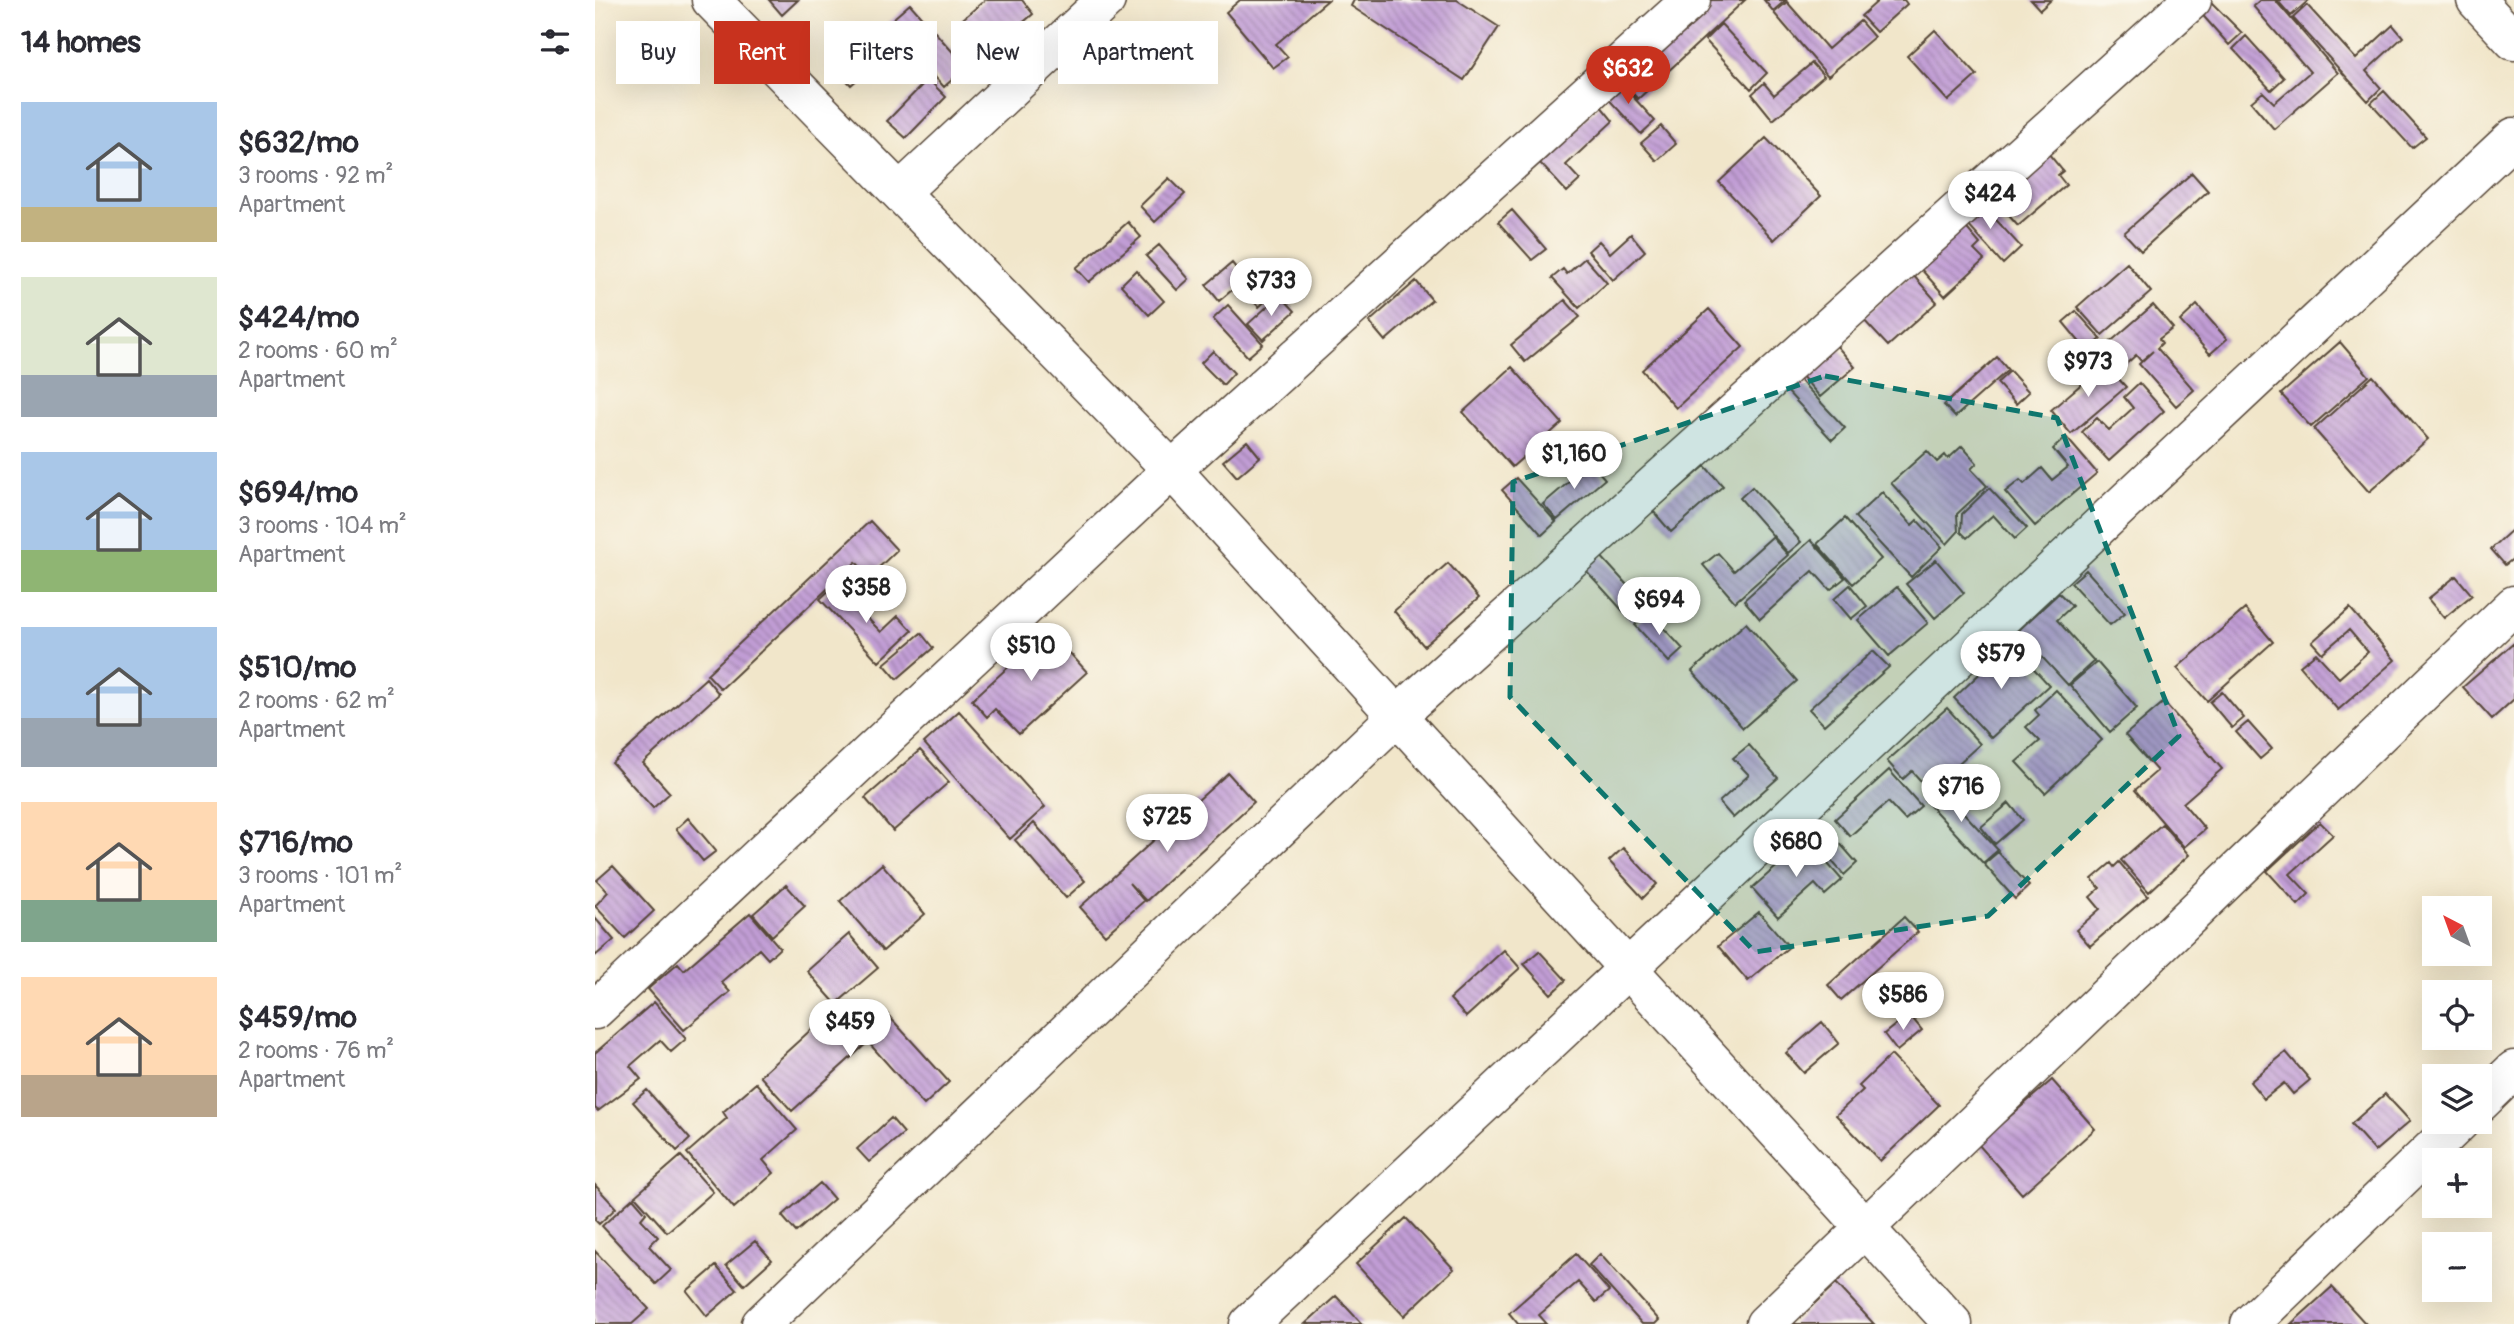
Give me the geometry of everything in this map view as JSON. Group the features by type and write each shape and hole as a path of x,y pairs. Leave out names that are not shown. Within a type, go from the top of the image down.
{"street":[{"path":"711,0 1173,470 1952,1324"},
{"path":"900,192 1106,0"},
{"path":"595,1010 1173,470 1691,0"},
{"path":"761,1324 1397,716 2192,0"},
{"path":"2476,0 2514,41"},
{"path":"1249,1324 2514,137"},
{"path":"1765,1324 2514,605"},
{"path":"2492,1091 2514,1070"},
{"path":"2250,1324 2448,1134"}],"highlighted area":[{"path":"1825,376 2057,418 2179,736 1988,916 1755,952 1510,697 1513,482"}],"building":[{"path":"769,0 798,0 782,15"},
{"path":"985,0 1022,0 1033,14 1025,21 960,21"},
{"path":"1240,0 1328,0 1276,44 1288,57 1273,68 1226,12"},
{"path":"1354,0 1457,0 1499,27 1464,80 1351,6"},
{"path":"1711,0 1745,0 1638,99 1622,82"},
{"path":"1764,0 1786,0 1773,11"},
{"path":"1879,0 1904,0 1907,4 1876,32 1861,16"},
{"path":"2031,0 2051,0 2040,10"},
{"path":"2209,0 2242,33 2229,45 2198,10"},
{"path":"2260,0 2275,0 2338,73 2274,129 2251,102 2263,92 2274,103 2310,72 2253,6"},
{"path":"2277,0 2309,0 2291,16"},
{"path":"1787,2 1828,49 1860,21 1874,37 1828,76 1774,13"},
{"path":"910,4 925,21 890,21"},
{"path":"2307,5 2356,59 2393,25 2403,37 2366,71 2381,88 2368,101 2293,18"},
{"path":"1721,24 1767,73 1751,89 1705,40"},
{"path":"1935,30 1977,75 1948,101 1907,56"},
{"path":"937,34 951,50 951,81 944,87 937,79"},
{"path":"2246,36 2284,78 2271,90 2233,49"},
{"path":"1812,63 1824,76 1773,120 1752,94 1764,83 1774,95"},
{"path":"1616,78 1655,121 1641,134 1601,91"},
{"path":"923,84 933,84 946,97 906,138 887,121"},
{"path":"2384,91 2426,137 2412,148 2371,103"},
{"path":"1600,105 1613,121 1566,165 1580,180 1567,192 1540,163"},
{"path":"1661,126 1676,144 1657,161 1641,143"},
{"path":"1766,138 1821,196 1774,240 1719,182"},
{"path":"2048,153 2063,171 2058,175 2066,185 2018,226 1994,199"},
{"path":"2192,173 2208,191 2141,251 2124,233"},
{"path":"1169,178 1185,194 1155,222 1140,206"},
{"path":"1976,198 2021,247 2003,264 1959,215"},
{"path":"1512,210 1546,249 1532,260 1498,222"},
{"path":"1957,217 1980,244 1974,250 1984,260 1945,296 1911,258"},
{"path":"1128,222 1141,237 1089,282 1076,268"},
{"path":"1631,234 1645,251 1613,280 1588,251 1599,241 1610,253"},
{"path":"1159,245 1189,279 1177,290 1146,256"},
{"path":"1585,258 1607,283 1579,308 1552,278 1563,269 1567,274"},
{"path":"1232,263 1245,279 1219,301 1206,285"},
{"path":"2127,263 2151,292 2102,335 2077,307"},
{"path":"1136,270 1164,301 1149,315 1121,285"},
{"path":"1259,273 1276,291 1259,307 1241,288"},
{"path":"1912,274 1937,302 1888,346 1862,318"},
{"path":"1416,281 1432,300 1385,341 1369,322"},
{"path":"1280,295 1295,311 1263,340 1248,324"},
{"path":"1565,300 1580,317 1525,362 1511,345"},
{"path":"1228,305 1263,344 1248,357 1213,319"},
{"path":"2153,305 2173,328 2159,339 2162,343 2157,348 2194,390 2176,406 2139,364 2153,351 2141,361 2136,355 2126,364 2108,344"},
{"path":"2197,305 2227,339 2210,354 2180,321"},
{"path":"1709,309 1743,347 1676,408 1642,370"},
{"path":"2076,311 2101,339 2087,351 2063,322"},
{"path":"2340,342 2369,376 2311,427 2281,394"},
{"path":"1836,345 1855,367 1820,397 1801,375"},
{"path":"1213,351 1234,373 1223,385 1201,363"},
{"path":"1997,357 2008,370 1955,417 1944,405"},
{"path":"2105,364 2126,387 2071,434 2051,410"},
{"path":"1512,367 1562,423 1512,467 1463,412"},
{"path":"2010,371 2029,392 2016,404 1997,383"},
{"path":"2373,376 2428,439 2369,492 2314,429"},
{"path":"1798,378 1845,428 1832,440 1786,390"},
{"path":"2139,383 2164,411 2109,461 2082,432 2097,418 2109,430 2133,408 2124,397"},
{"path":"2066,437 2097,473 2035,526 2005,492 2020,480 2024,484 2042,468 2052,480 2068,467 2053,449"},
{"path":"1247,441 1260,457 1237,477 1223,461"},
{"path":"1962,446 1977,463 1971,469 1987,486 1957,514 1958,532 1947,544 1891,483 1927,451 1937,462 1945,455 1948,459"},
{"path":"1591,463 1605,479 1557,520 1543,504"},
{"path":"1705,466 1723,486 1671,532 1653,511"},
{"path":"1516,478 1556,522 1542,535 1502,490"},
{"path":"1752,487 1801,542 1788,553 1740,498"},
{"path":"1989,488 2027,528 2015,539 1993,515 1967,538 1961,532 1962,514"},
{"path":"1882,492 1912,525 1917,520 1942,547 1911,577 1855,517"},
{"path":"1845,518 1881,559 1853,584 1817,544"},
{"path":"870,521 897,550 869,577 856,562 721,689 707,674"},
{"path":"2514,528 2514,558 2505,565 2491,549"},
{"path":"1772,537 1788,555 1735,602 1703,565 1718,553 1734,571"},
{"path":"1811,540 1845,578 1830,590 1813,571 1760,619 1744,600"},
{"path":"1599,554 1647,607 1632,621 1584,568"},
{"path":"1936,560 1964,593 1935,618 1906,584"},
{"path":"1448,563 1479,598 1424,646 1394,611"},
{"path":"2086,570 2125,613 2110,625 2071,583"},
{"path":"2456,576 2472,595 2444,618 2428,599"},
{"path":"835,585 881,632 898,616 912,631 879,662 820,599"},
{"path":"1850,585 1867,606 1851,619 1834,599"},
{"path":"1897,587 1928,623 1889,656 1858,620"},
{"path":"2059,593 2072,606 2057,620 2094,661 2068,685 2018,631"},
{"path":"2350,608 2395,660 2338,710 2300,666 2316,653 2339,678 2368,652 2349,630 2322,653 2312,642"},
{"path":"2245,609 2273,642 2207,701 2177,668"},
{"path":"1649,612 1683,649 1669,662 1635,625"},
{"path":"1746,623 1797,681 1743,728 1692,671"},
{"path":"1049,630 1087,672 1019,734 995,709 987,717 972,700"},
{"path":"921,633 933,648 897,679 884,664"},
{"path":"2514,643 2514,699 2492,719 2463,687"},
{"path":"2011,644 2049,685 1991,738 1954,698"},
{"path":"1873,651 1889,667 1824,725 1809,709"},
{"path":"2097,662 2137,708 2110,732 2070,685"},
{"path":"706,678 719,694 643,763 670,793 653,808 612,763"},
{"path":"2056,690 2102,740 2045,793 2016,762 2040,741 2026,727 2039,715 2035,710"},
{"path":"2222,692 2244,718 2232,728 2210,702"},
{"path":"2164,702 2222,769 2183,803 2205,829 2184,847 2135,790 2157,771 2125,735"},
{"path":"1947,708 1980,744 1929,790 1912,771 1903,779 1887,761"},
{"path":"959,711 1045,807 1010,839 924,743"},
{"path":"2248,722 2272,749 2260,759 2236,732"},
{"path":"1749,745 1778,778 1733,818 1719,802 1749,775 1733,758"},
{"path":"920,750 949,782 893,831 865,798"},
{"path":"1889,770 1921,806 1905,820 1888,802 1850,836 1835,819"},
{"path":"1228,773 1254,802 1146,901 1129,883 1144,901 1105,935 1080,907"},
{"path":"1938,785 1998,850 1983,863 1924,799"},
{"path":"2009,803 2023,820 1995,844 1981,827"},
{"path":"688,818 716,851 703,861 676,829"},
{"path":"2320,822 2333,835 2290,874 2309,894 2298,905 2267,871"},
{"path":"1034,823 1085,881 1066,898 1015,840"},
{"path":"2162,824 2189,855 2149,892 2121,860"},
{"path":"1824,825 1857,863 1844,875 1811,837"},
{"path":"1807,840 1842,880 1825,895 1815,884 1778,917 1752,888"},
{"path":"1623,848 1657,884 1643,898 1609,861"},
{"path":"1998,852 2029,886 2015,899 1984,864"},
{"path":"2119,862 2148,896 2090,946 2076,930 2100,909 2090,897 2100,888 2092,879 2111,863 2114,867"},
{"path":"882,864 925,914 883,951 840,901"},
{"path":"613,866 654,911 625,938 595,906 608,892 597,880"},
{"path":"786,885 805,906 772,936 753,914"},
{"path":"1759,912 1789,947 1748,981 1718,946"},
{"path":"750,913 780,948 768,959 759,949 721,982 730,992 684,1030 648,989 678,963 684,970"},
{"path":"1904,917 1918,932 1841,1000 1828,985"},
{"path":"595,918 614,940 595,956"},
{"path":"849,934 878,968 836,1004 807,971"},
{"path":"1504,950 1520,968 1466,1017 1450,999"},
{"path":"1539,951 1566,980 1551,994 1524,964"},
{"path":"654,1002 686,1039 671,1052 660,1040 630,1066 641,1079 598,1111 595,1108 595,1053"},
{"path":"836,1007 862,1036 887,1014 949,1082 924,1105 868,1042 792,1111 760,1076"},
{"path":"1909,1014 1922,1030 1897,1051 1884,1034"},
{"path":"1822,1022 1839,1043 1804,1073 1786,1053"},
{"path":"2286,1052 2310,1080 2293,1094 2284,1083 2264,1099 2250,1082"},
{"path":"1891,1055 1939,1105 1880,1161 1836,1115 1863,1090 1859,1086"},
{"path":"2052,1080 2095,1129 2022,1194 1978,1144"},
{"path":"756,1083 797,1130 763,1160 774,1173 734,1208 687,1153 727,1118 723,1112"},
{"path":"647,1090 690,1139 677,1151 633,1102"},
{"path":"2385,1094 2410,1121 2375,1151 2351,1124"},
{"path":"891,1118 904,1133 869,1162 857,1149"},
{"path":"681,1156 713,1192 667,1232 635,1196"},
{"path":"820,1183 834,1199 796,1232 782,1216"},
{"path":"595,1185 616,1208 599,1224 595,1220"},
{"path":"633,1198 646,1213 641,1219 658,1237 649,1246 671,1270 656,1284 602,1226"},
{"path":"1406,1218 1454,1269 1404,1316 1356,1264"},
{"path":"755,1241 772,1260 744,1285 726,1265"},
{"path":"595,1251 649,1309 632,1324 595,1324"},
{"path":"1576,1254 1609,1291 1596,1302 1578,1282 1539,1315 1547,1324 1518,1324 1509,1313"},
{"path":"1600,1254 1659,1320 1655,1324 1642,1324 1589,1265"},
{"path":"716,1266 737,1290 707,1316 687,1291"},
{"path":"1836,1283 1874,1324 1792,1324"},
{"path":"2332,1287 2366,1324 2291,1324"},
{"path":"1336,1296 1362,1324 1305,1324"}]}
